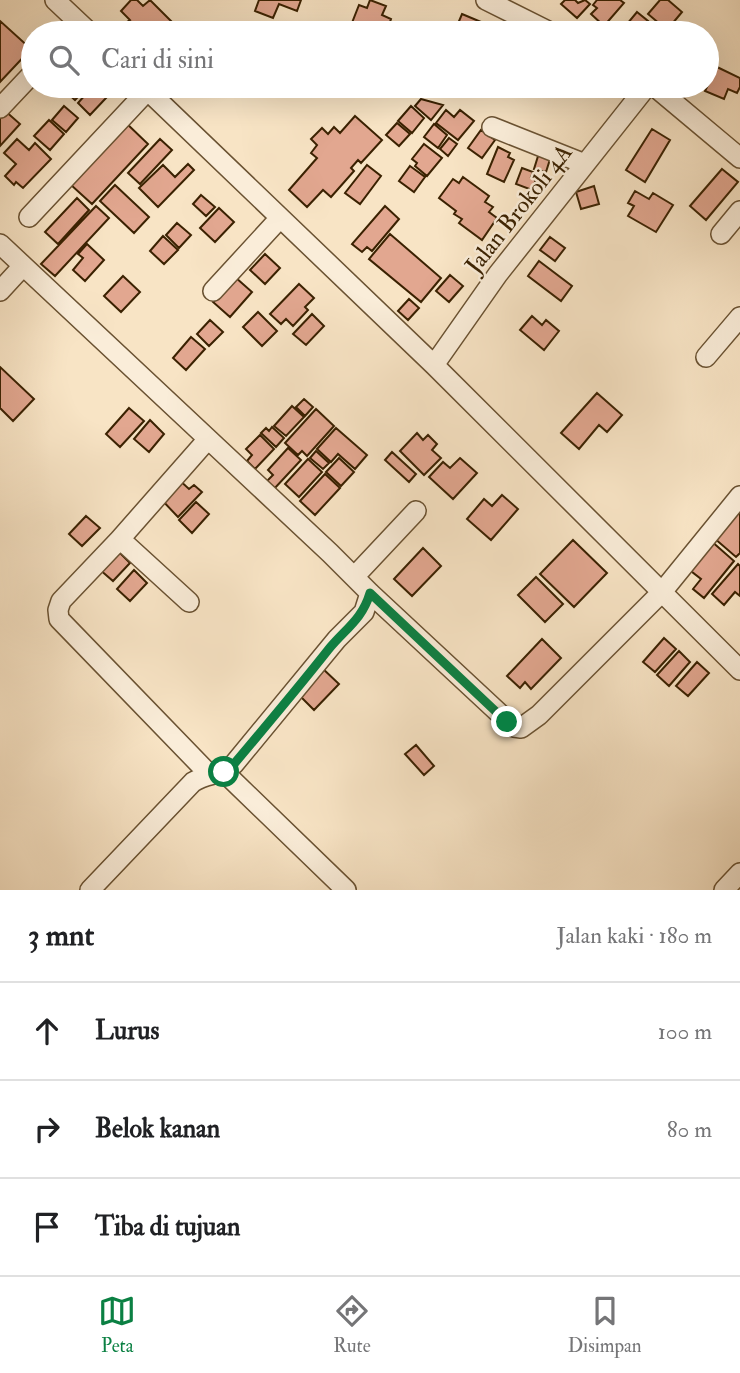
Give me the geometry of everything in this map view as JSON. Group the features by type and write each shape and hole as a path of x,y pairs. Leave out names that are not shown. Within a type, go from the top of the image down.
{"street":[{"path":"55,0 72,21"},
{"path":"486,0 528,21"},
{"path":"0,108 21,86"},
{"path":"29,217 136,98"},
{"path":"155,98 434,365 740,670"},
{"name":"Jalan Brokoli 4A","path":"434,365 498,274 637,98"},
{"path":"668,98 740,158"},
{"path":"492,127 584,163"},
{"path":"721,234 740,211"},
{"path":"214,291 274,213"},
{"path":"0,244 507,722 521,728 540,715 662,592 740,496"},
{"path":"0,291 23,266"},
{"path":"706,357 740,317"},
{"path":"208,439 61,601 58,611 60,619 216,773 346,890"},
{"path":"354,577 416,511"},
{"path":"120,539 189,602"},
{"path":"90,890 187,786 216,773 279,710 337,639 364,612 370,593"},
{"path":"724,890 740,873"}],"building":[{"path":"131,0 137,0 143,6 150,0 171,21 128,21 121,11"},
{"path":"259,0 301,0 297,11 279,4 273,18 255,11"},
{"path":"370,0 386,6 382,15 390,21 353,21 359,5 367,8"},
{"path":"565,0 575,0 578,3 585,0 590,4 577,18 561,4"},
{"path":"597,0 620,0 624,3 608,21 599,21 591,14 597,8 593,5"},
{"path":"660,0 668,0 682,12 674,21 656,21 648,14"},
{"path":"637,12 648,21 630,21"},
{"path":"462,14 479,21 459,21"},
{"path":"0,21 21,40 21,60 0,82"},
{"path":"719,68 740,78 737,93 728,89 724,99 719,97"},
{"path":"82,98 106,98 90,115 78,103"},
{"path":"421,99 443,105 431,120 415,106"},
{"path":"64,106 78,118 66,132 52,120"},
{"path":"411,106 424,118 412,133 398,121"},
{"path":"3,109 20,124 0,146 0,113"},
{"path":"446,110 454,117 460,110 474,121 458,140 436,123"},
{"path":"355,116 382,140 361,163 358,160 351,168 354,171 331,197 323,190 307,207 289,190 317,158 311,153 317,145 311,139 322,128 328,134 334,127 340,133"},
{"path":"49,120 64,134 50,150 34,136"},
{"path":"124,121 148,144 92,204 71,185"},
{"path":"397,123 410,134 399,146 386,135"},
{"path":"434,124 447,135 438,148 424,137"},
{"path":"652,129 670,140 645,182 626,170"},
{"path":"481,130 495,140 482,158 468,148"},
{"path":"449,138 457,144 448,156 440,149"},
{"path":"17,139 29,150 35,143 51,159 23,188 16,182 14,185 5,176 16,164 4,153"},
{"path":"160,139 172,150 140,184 128,173"},
{"path":"424,144 442,158 427,176 415,166 417,163 412,159"},
{"path":"498,147 510,153 508,157 514,160 504,182 487,174"},
{"path":"539,153 551,156 546,172 534,169"},
{"path":"188,164 194,170 158,207 139,188 163,165 175,177"},
{"path":"367,165 381,176 360,204 345,193"},
{"path":"410,166 425,177 414,192 399,181"},
{"path":"522,168 533,172 531,177 536,179 532,190 516,184"},
{"path":"722,169 738,182 706,220 690,206"},
{"path":"463,177 489,196 485,202 493,207 489,212 497,218 482,240 459,223 462,219 454,214 456,211 439,198 453,179 459,183"},
{"path":"115,185 149,217 134,233 100,201"},
{"path":"594,186 599,204 581,209 576,192"},
{"path":"635,191 649,199 653,193 673,205 656,232 628,216 634,206 628,203"},
{"path":"201,195 215,207 206,216 193,204"},
{"path":"77,198 89,210 58,244 45,232"},
{"path":"96,206 109,218 55,276 41,264"},
{"path":"385,206 399,219 372,251 367,247 362,252 352,244"},
{"path":"219,208 234,222 215,242 200,228"},
{"path":"177,223 191,235 179,248 166,235"},
{"path":"390,234 441,278 421,302 369,259"},
{"path":"163,236 178,250 164,264 150,251"},
{"path":"550,237 565,248 555,261 540,250"},
{"path":"87,244 104,260 85,281 73,270 83,258 78,254"},
{"path":"265,254 280,268 265,284 250,270"},
{"path":"539,261 572,286 561,301 528,276"},
{"path":"450,275 463,286 449,302 436,291"},
{"path":"123,276 140,292 121,312 104,296"},
{"path":"235,277 252,292 230,317 213,302"},
{"path":"299,284 314,298 305,307 308,310 293,326 286,319 281,324 270,314"},
{"path":"409,299 419,308 408,320 398,311"},
{"path":"258,312 277,331 262,346 243,327"},
{"path":"312,314 324,326 306,345 293,334"},
{"path":"532,316 542,325 546,320 559,331 544,350 520,330"},
{"path":"210,320 223,332 209,346 197,334"},
{"path":"191,337 205,349 186,370 173,358"},
{"path":"0,367 34,399 13,421 0,408"},
{"path":"597,393 622,415 607,432 599,425 579,449 561,433"},
{"path":"304,399 313,407 305,416 296,407"},
{"path":"292,406 304,417 286,436 274,426"},
{"path":"129,408 144,421 120,447 106,434"},
{"path":"316,409 334,426 307,456 302,451 298,455 285,443"},
{"path":"150,420 164,434 149,452 134,439"},
{"path":"272,427 284,438 276,447 261,433"},
{"path":"336,428 367,455 355,469 338,454 331,462 317,449"},
{"path":"417,433 423,440 428,435 437,444 432,450 441,458 424,475 400,451"},
{"path":"260,435 274,449 255,469 247,461 252,455 246,449"},
{"path":"288,448 301,460 274,489 267,481 273,475 268,470"},
{"path":"316,451 329,463 323,469 310,458"},
{"path":"392,452 416,474 409,482 385,460"},
{"path":"339,458 354,472 341,486 326,472"},
{"path":"460,458 477,473 453,499 429,477 443,462 450,468"},
{"path":"308,459 322,472 299,497 285,484"},
{"path":"325,474 340,488 315,515 300,501"},
{"path":"177,478 189,489 194,485 202,492 178,517 159,497"},
{"path":"502,495 518,509 491,540 467,519 484,499 492,506"},
{"path":"196,502 209,514 192,533 179,520"},
{"path":"740,509 740,553 736,557 714,538"},
{"path":"86,516 100,528 82,546 69,534"},
{"path":"573,540 607,573 574,607 540,574"},
{"path":"710,540 734,561 704,598 693,589 701,579 687,568"},
{"path":"423,548 441,566 412,596 394,579"},
{"path":"117,550 130,563 113,581 99,569"},
{"path":"738,564 740,596 735,592 724,605 712,594"},
{"path":"134,570 147,583 130,601 117,589"},
{"path":"536,577 563,604 545,622 518,595"},
{"path":"664,638 676,649 655,672 643,662"},
{"path":"542,639 561,658 531,689 525,682 520,688 507,676"},
{"path":"679,651 690,662 669,686 657,675"},
{"path":"697,662 709,673 688,696 676,686"},
{"path":"321,667 339,684 314,710 297,693"},
{"path":"416,745 434,766 424,775 405,754"}],"route":[{"path":"224,772 234,764 337,639 358,620 364,612 370,593 507,722"}]}
